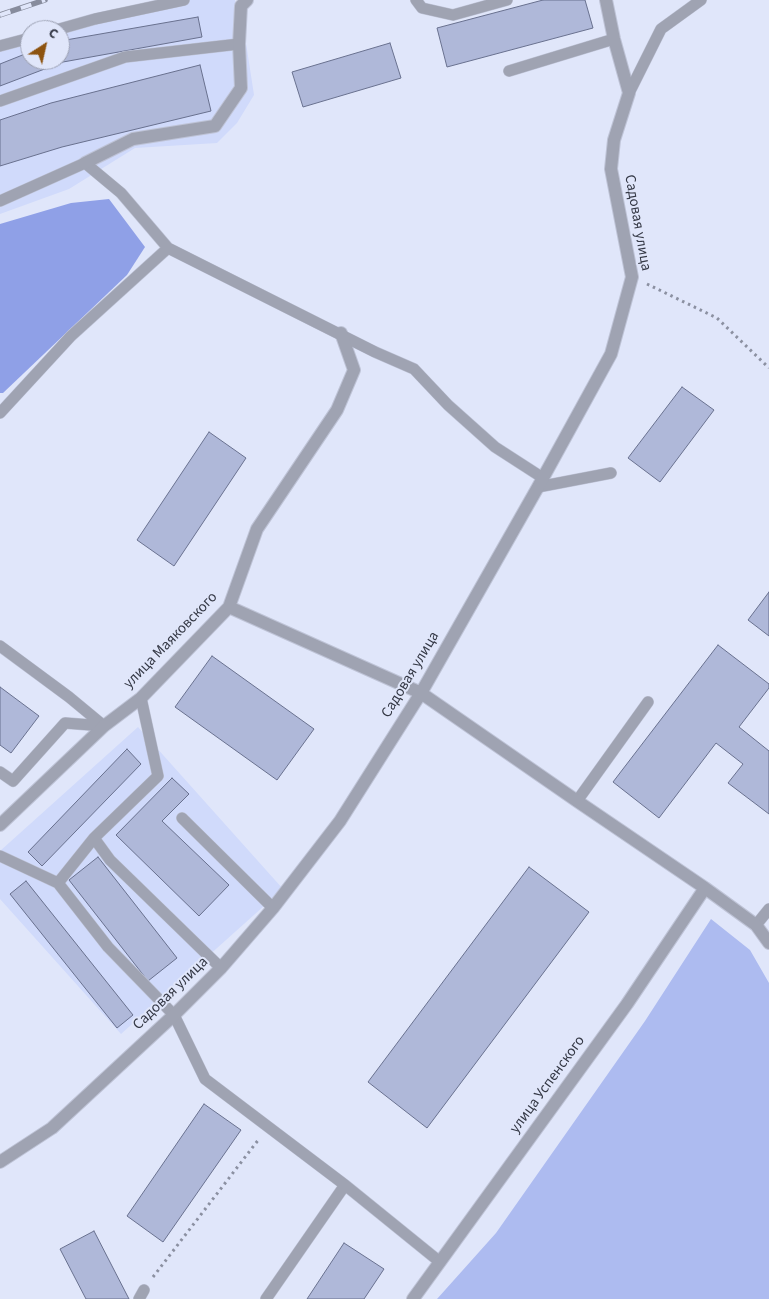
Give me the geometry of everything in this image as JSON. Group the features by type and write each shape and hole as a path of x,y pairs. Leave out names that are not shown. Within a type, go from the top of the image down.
{"street":[{"path":"85,163 133,140 215,126 241,88 240,6 247,0"},
{"path":"606,0 628,93"},
{"name":"Садовая улица","path":"0,1162 52,1128 174,1015 221,968 272,908 340,821 421,692 611,354 632,277 611,169 614,140 628,93"},
{"name":"улица Маяковского","path":"0,825 104,726 141,698 229,607 258,529 337,410 354,370 341,333"},
{"path":"229,607 421,692 756,925 769,943"},
{"name":"улица Успенского","path":"413,1299 627,1004 704,888"}],"lane":[{"path":"70,26 95,18 184,0"},
{"path":"416,0 422,8 453,15 507,0"},
{"path":"628,93 662,29 700,0"},
{"path":"508,71 614,39"},
{"path":"0,46 20,41"},
{"path":"0,101 126,57 239,44"},
{"path":"0,201 85,163 121,193 168,248 268,299 341,333 375,352 414,369 448,405 495,447 540,482 611,473"},
{"path":"0,413 70,336 168,248"},
{"path":"0,646 69,697 104,726"},
{"path":"58,884 94,838 158,776 141,698"},
{"path":"577,802 648,702"},
{"path":"0,772 13,781 65,723 104,726"},
{"path":"182,818 272,908"},
{"path":"94,838 110,860 221,968"},
{"path":"0,856 58,884 108,947 174,1015 205,1079 345,1185 440,1262"},
{"path":"756,925 769,909"},
{"path":"266,1299 345,1185"}],"path":[{"path":"632,277 718,318 769,368"},
{"path":"141,1294 268,1127"}],"shaded area":[{"path":"160,0 235,0 246,43 254,95 237,123 217,143 135,148 69,189 0,214 0,41 20,36 20,70 70,70 70,23"},
{"path":"109,199 145,247 127,275 3,393 0,393 0,224 71,203"},
{"path":"138,727 283,889 121,1034 0,899 0,851"},
{"path":"711,919 750,950 769,983 769,1299 437,1299 496,1233 645,1021"}],"building":[{"path":"543,0 585,0 593,28 447,67 437,28"},
{"path":"198,17 202,37 70,61 70,39"},
{"path":"390,43 401,78 303,107 292,72"},
{"path":"20,56 20,70 42,70 0,86 0,64"},
{"path":"200,65 211,111 62,147 0,166 0,120 51,103"},
{"path":"682,387 714,410 660,482 628,458"},
{"path":"209,432 246,458 174,566 137,540"},
{"path":"769,592 769,636 748,620"},
{"path":"718,645 769,684 769,688 739,727 769,751 769,814 728,783 743,764 716,743 659,818 613,782"},
{"path":"212,656 314,729 277,780 175,707"},
{"path":"0,687 39,716 11,753 0,745"},
{"path":"127,749 141,764 42,866 28,852"},
{"path":"172,778 189,794 162,821 229,885 199,916 116,835"},
{"path":"98,857 177,958 148,981 69,880"},
{"path":"529,867 589,912 427,1128 368,1082"},
{"path":"26,881 133,1015 117,1028 10,894"},
{"path":"204,1104 241,1130 163,1242 127,1216"},
{"path":"94,1231 129,1299 86,1299 60,1249"},
{"path":"344,1243 384,1269 364,1299 307,1299"}],"railway":[{"path":"0,15 45,0"}]}
